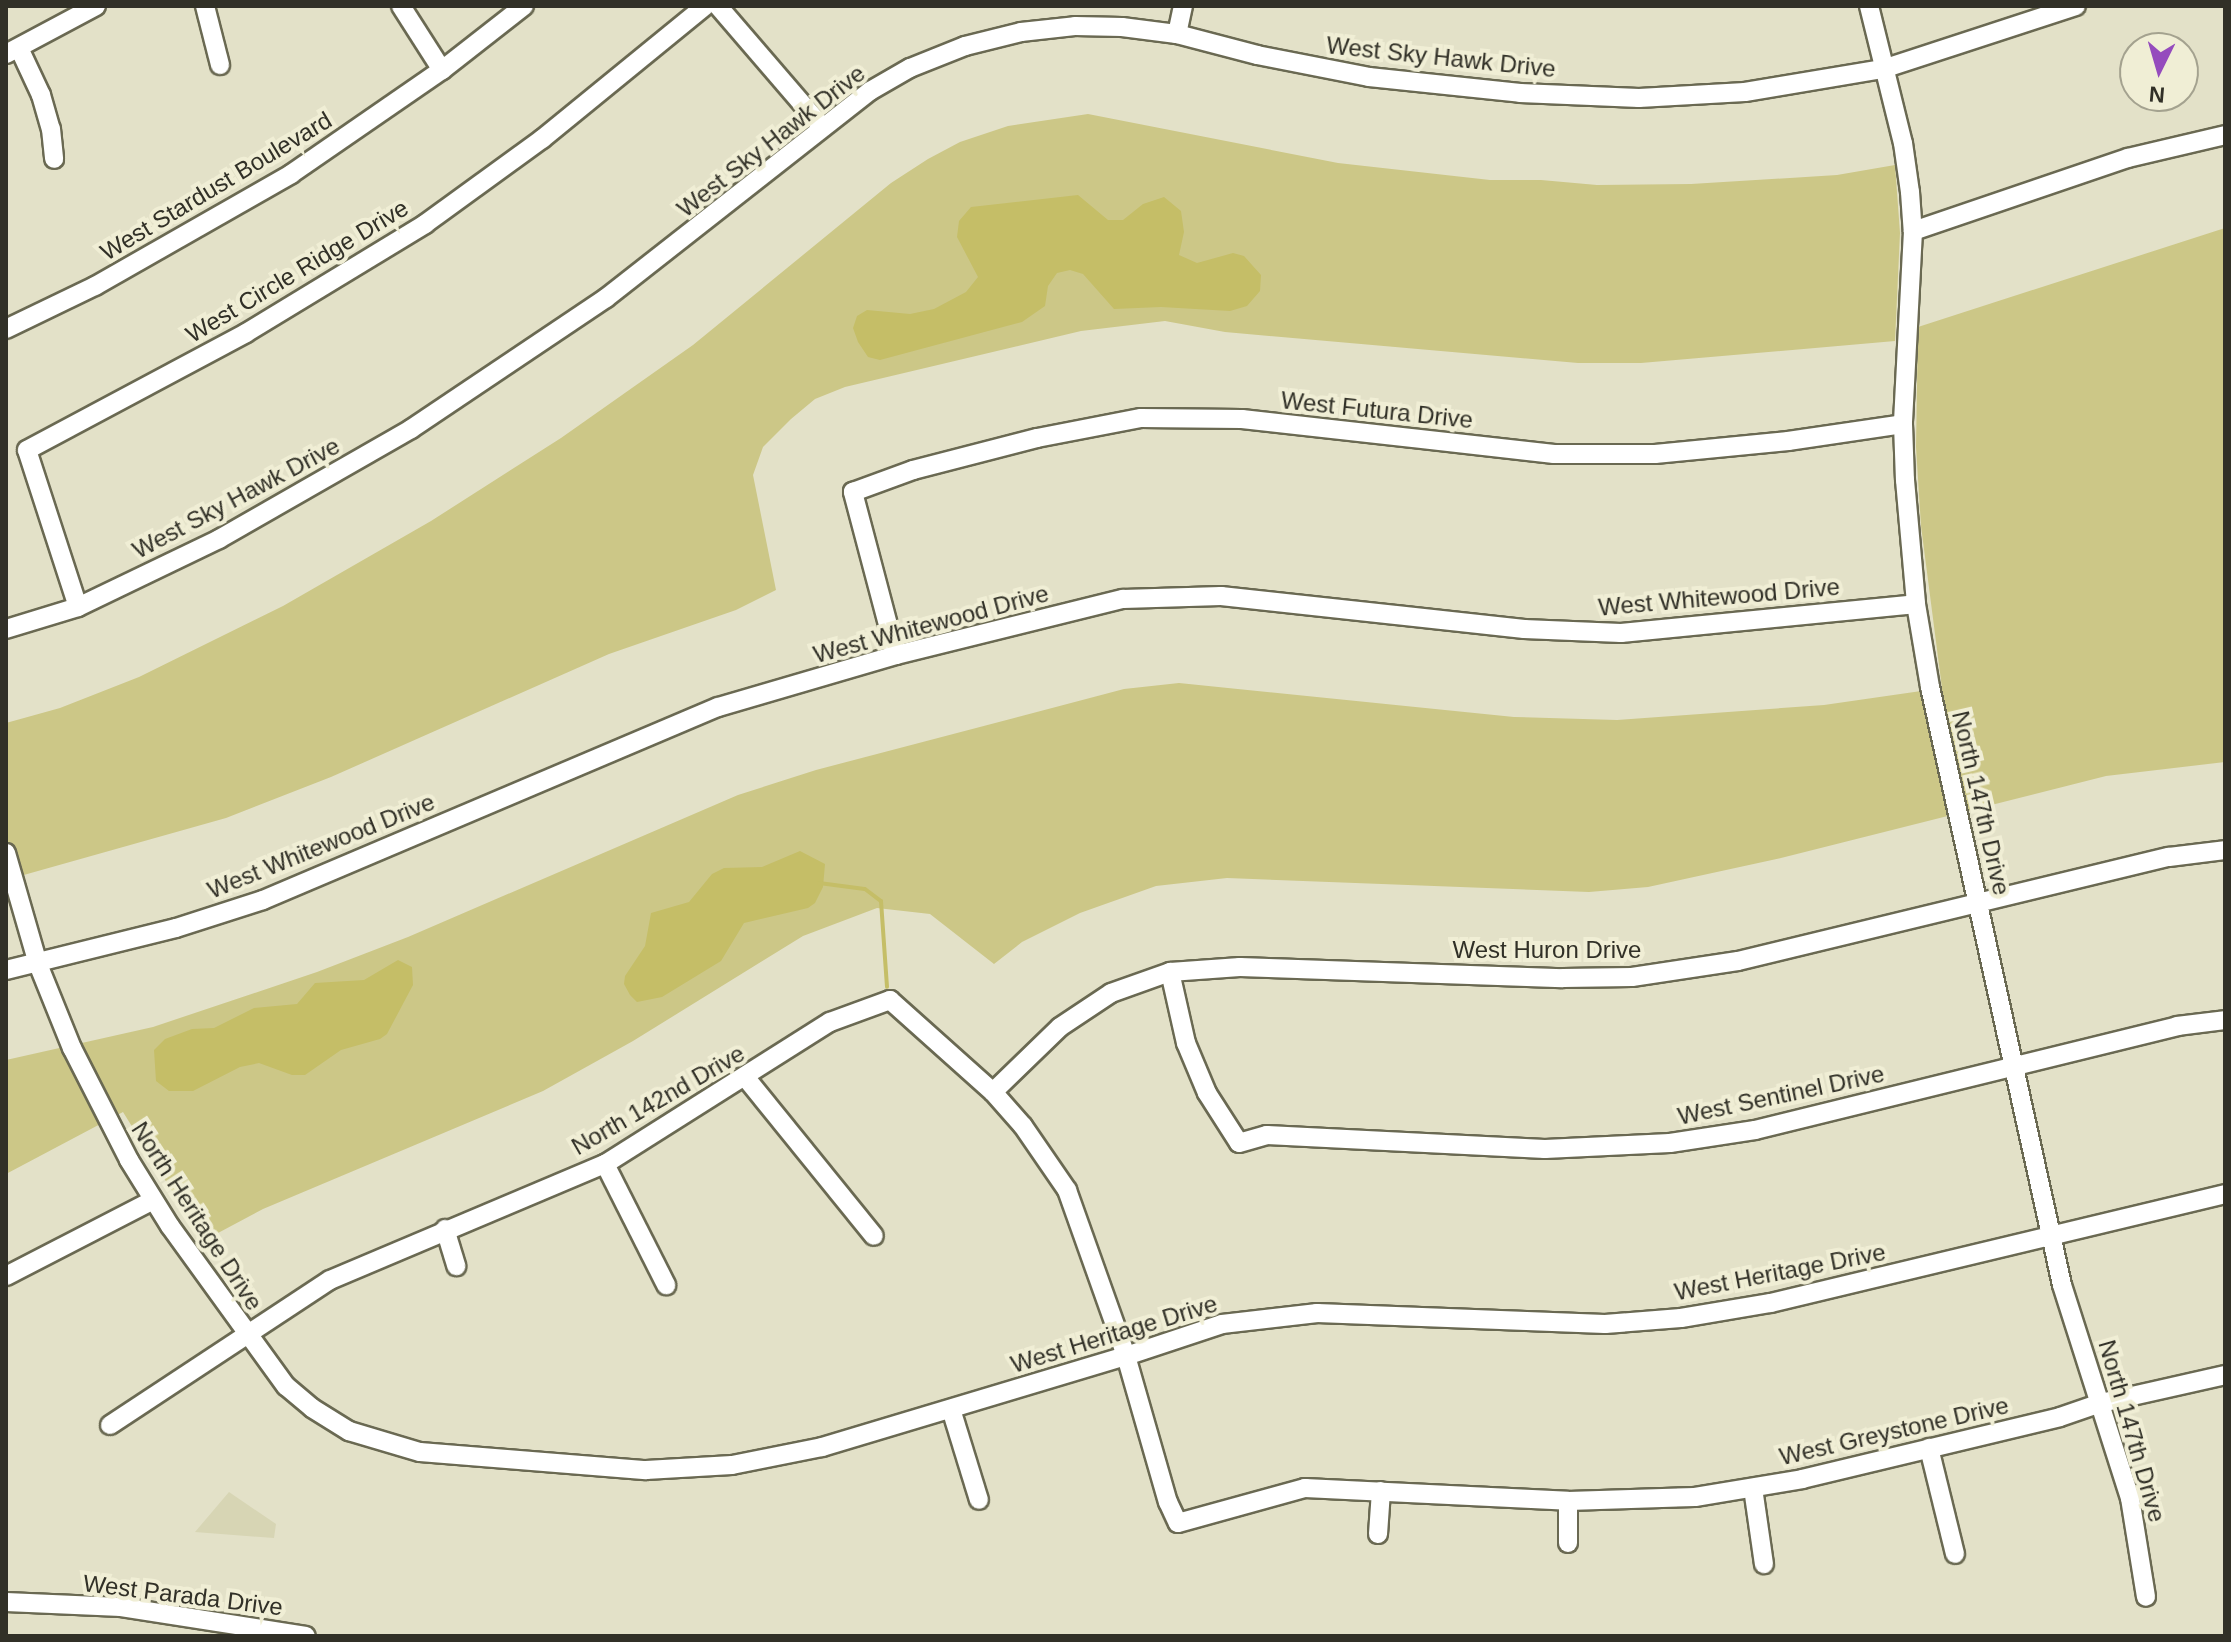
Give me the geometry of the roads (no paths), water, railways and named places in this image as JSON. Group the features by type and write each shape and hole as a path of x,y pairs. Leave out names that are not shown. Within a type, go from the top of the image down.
{"street":[{"path":"54,159 45,106 13,51 96,6"},
{"path":"205,6 220,65"},
{"path":"401,6 442,70"},
{"name":"West Stardust Boulevard","path":"6,329 95,286 291,174 442,70 524,6"},
{"name":"West Circle Ridge Drive","path":"78,607 27,450 246,333 425,224 542,139 705,6"},
{"path":"718,6 822,127"},
{"path":"1177,34 1183,6"},
{"name":"North 147th Drive","path":"1869,6 1903,143 1913,231 1903,424 1916,604 1930,687 2062,1285 2130,1498 2146,1597"},
{"name":"West Sky Hawk Drive","path":"6,629 78,607 261,516 411,429 606,298 705,224 822,127 910,68 965,46 1021,32 1075,26 1177,34 1257,55 1369,77 1520,93 1639,98 1745,92 1883,69 2042,11 2076,6"},
{"path":"1913,231 2128,158 2225,135"},
{"name":"West Futura Drive","path":"896,655 853,492 913,470 1037,438 1141,418 1242,419 1554,454 1655,454 1788,441 1903,424"},
{"name":"West Whitewood Drive","path":"6,970 176,928 263,900 718,707 896,655 1123,599 1171,595 1221,596 1524,629 1621,633 1916,604"},
{"name":"West Huron Drive","path":"993,1092 1060,1027 1111,993 1170,972 1240,967 1563,978 1632,977 1738,961 2169,857 2225,850"},
{"name":"North Heritage Drive","path":"6,853 38,964 98,1103 153,1200 247,1337"},
{"name":"West Sentinel Drive","path":"1170,972 1186,1043 1207,1093 1239,1143 1267,1135 1545,1149 1670,1143 1755,1130 2177,1026 2225,1020"},
{"name":"North 142nd Drive","path":"110,1425 330,1280 605,1164 746,1078 830,1022 890,1000 993,1092"},
{"path":"746,1078 874,1236"},
{"path":"993,1092 1023,1126 1067,1190 1126,1356"},
{"path":"605,1164 666,1285"},
{"name":"West Heritage Drive","path":"247,1337 286,1386 312,1408 370,1440 420,1452 609,1468 690,1470 777,1457 951,1409 1222,1324 1317,1313 1605,1324 1681,1318 1771,1303 2225,1194"},
{"path":"6,1276 153,1200"},
{"path":"445,1229 456,1266"},
{"name":"West Greystone Drive","path":"1126,1356 1168,1502 1178,1523 1305,1488 1568,1501 1695,1497 1753,1488 1929,1448 2060,1417 2101,1403 2225,1375"},
{"path":"951,1409 979,1500"},
{"path":"1929,1448 1955,1554"},
{"path":"1753,1488 1764,1564"},
{"path":"1378,1534 1381,1491"},
{"path":"1568,1501 1568,1543"},
{"name":"West Parada Drive","path":"6,1602 121,1607 306,1636"}],"waterway":[{"path":"819,883 865,889 881,901 887,987"}]}
